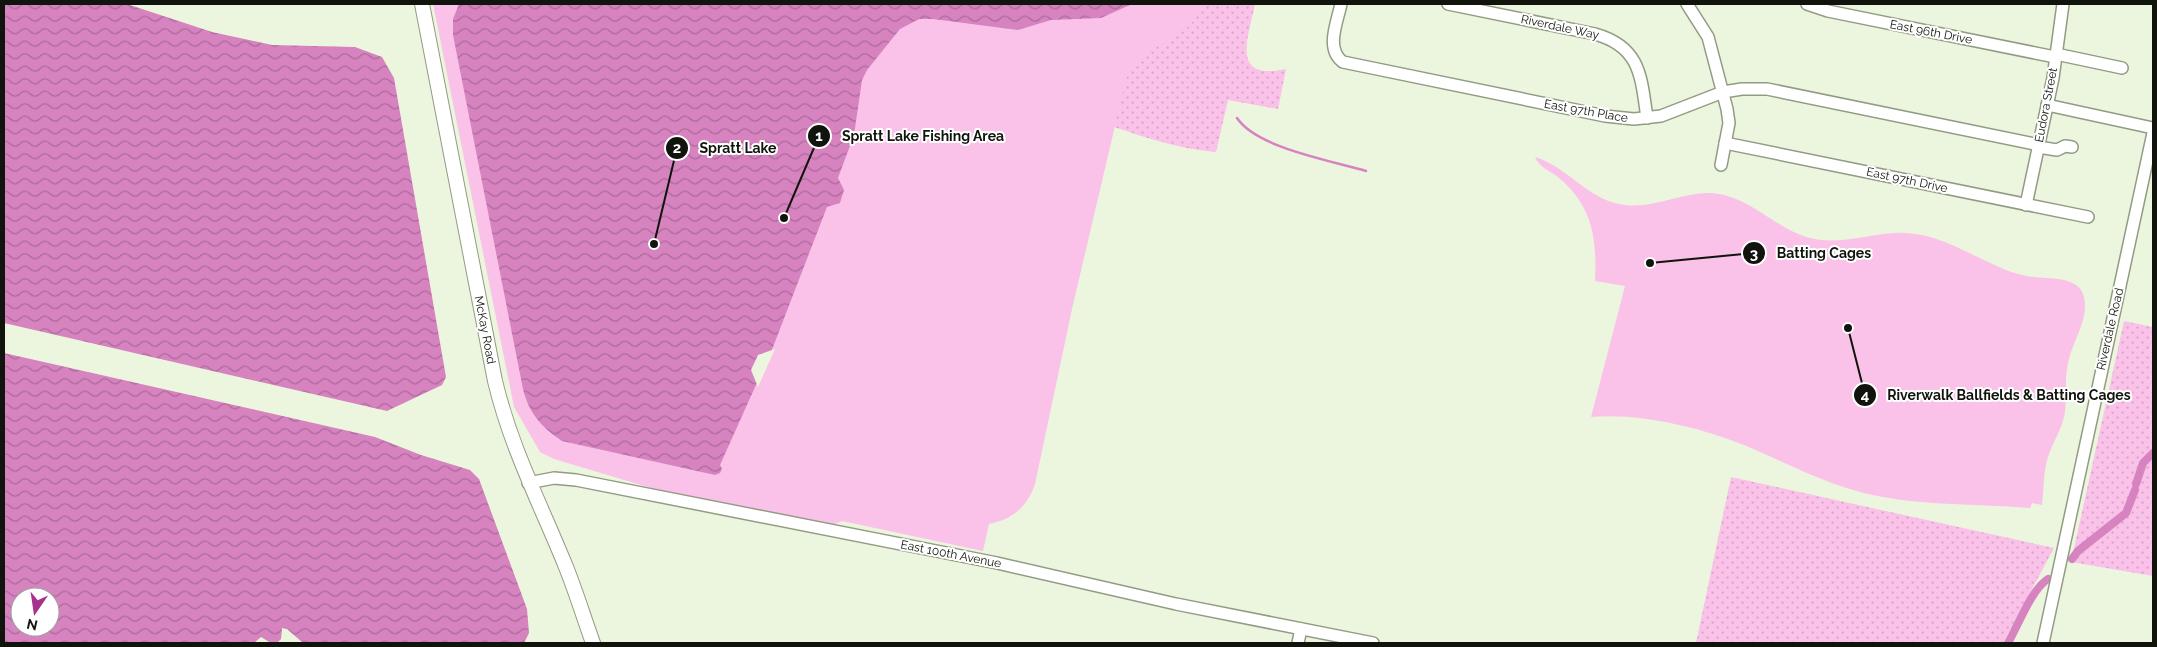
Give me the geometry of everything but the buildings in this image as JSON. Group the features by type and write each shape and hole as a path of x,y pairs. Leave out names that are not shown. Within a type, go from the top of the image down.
{"main road":[{"name":"McKay Road","path":"422,4 504,421 528,483 566,568 593,643"}],"street":[{"name":"East 97th Place","path":"1341,4 1332,48 1337,58 1347,64 1606,116 1647,118 1669,114 1723,92 1755,89 1783,92 2057,150 2065,146 2072,147"},
{"name":"Riverdale Way","path":"1448,4 1595,34 1616,42 1628,52 1638,66 1647,118"},
{"path":"1687,4 1708,37 1723,92 1728,116 1726,143 1721,165"},
{"name":"East 96th Drive","path":"1806,4 1828,11 2122,68"},
{"name":"Eudora Street","path":"2026,205 2047,105 2063,4"},
{"path":"2047,105 2153,128"},
{"name":"Riverdale Road","path":"2043,643 2153,133"},
{"name":"East 97th Drive","path":"1726,143 2088,217"},
{"name":"East 100th Avenue","path":"528,483 554,478 576,480 997,563 1176,604 1372,643"},
{"path":"1298,643 1301,628"}],"shaded area":[{"path":"433,4 1203,4 1196,18 1186,28 1144,56 1134,66 1126,79 1072,309 1035,484 1028,499 1018,511 1005,519 989,524 983,551 842,521 830,526 681,497 554,459 540,452 514,407"},
{"path":"1203,4 1255,4 1247,43 1247,54 1250,63 1257,69 1268,71 1286,69 1278,109 1228,100 1216,152 1177,146 1114,127 1122,88 1132,67 1149,50 1188,25"},
{"path":"1535,157 1557,168 1596,195 1619,204 1643,205 1699,193 1724,195 1748,205 1782,226 1806,237 1839,240 1894,233 1922,235 1947,243 2012,272 2034,277 2060,279 2075,285 2081,290 2084,297 2083,321 2067,366 2065,412 2046,463 2042,505 2032,503 2030,508 1941,504 1875,495 1853,490 1825,480 1744,445 1708,432 1649,419 1610,416 1591,417 1625,286 1595,281 1595,251 1586,212 1570,188 1558,177 1541,166"},
{"path":"2124,321 2153,327 2153,576 2071,562"},
{"path":"1731,477 2054,548 2003,643 1696,643"}],"water":[{"path":"4,4 127,4 212,32 272,45 355,47 382,57 394,78 446,377 442,385 387,411 4,323"},
{"path":"459,4 1132,4 1101,18 1051,20 1018,30 933,19 919,19 900,29 867,70 862,80 854,135 838,178 844,190 840,203 827,207 773,347 720,465 722,469 720,473 715,475 562,441 542,425 532,412 523,389 453,35 453,19"},
{"path":"4,353 375,437 421,455 470,470 479,479 527,609 529,633 524,643 303,643 287,629 282,628 281,639 277,643 271,643 261,637 254,643 4,643"}],"pier":[{"path":"775,349 758,387 751,370 758,355"}],"waterway":[{"path":"1237,118 1261,138 1278,145 1316,158 1366,171"},
{"path":"2136,484 2143,463 2153,453"},
{"path":"2072,559 2078,551 2126,513 2135,490"},
{"path":"2008,643 2031,599 2048,579"}],"place":[{"name":"Spratt Lake Fishing Area","path":"784,218"},
{"name":"Spratt Lake","path":"654,244"},
{"name":"Batting Cages","path":"1650,263"},
{"name":"Riverwalk Ballfields & Batting Cages","path":"1848,328"}]}
